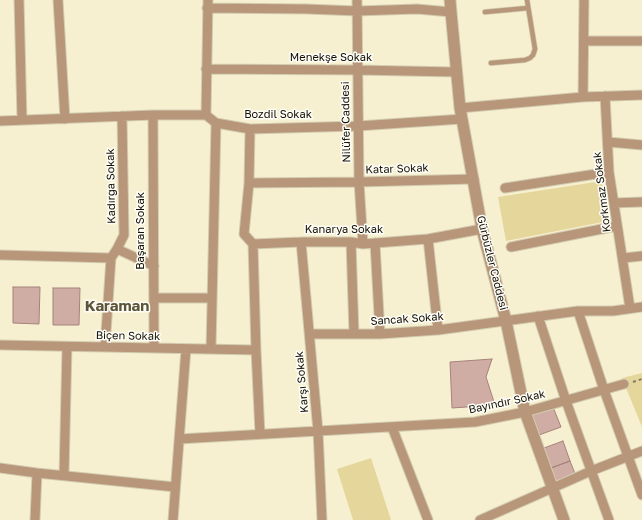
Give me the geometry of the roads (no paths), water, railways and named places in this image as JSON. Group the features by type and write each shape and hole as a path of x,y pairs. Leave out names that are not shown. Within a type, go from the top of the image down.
{"street":[{"path":"19,0 22,120"},
{"path":"58,0 65,119"},
{"name":"Nilüfer Caddesi","path":"357,0 359,182 363,244"},
{"name":"Gürbüzler Caddesi","path":"450,0 461,113 482,229 506,321 525,412 564,520"},
{"path":"583,97 584,0"},
{"path":"0,121 153,115 206,115 208,4 307,5 357,11 417,4 451,12"},
{"path":"584,41 642,41"},
{"name":"Menekşe Sokak","path":"206,69 456,72"},
{"name":"Bozdil Sokak","path":"206,115 216,123 250,129 358,126 583,97 642,95"},
{"name":"Korkmaz Sokak","path":"605,96 609,172 630,308"},
{"name":"Başaran Sokak","path":"153,115 154,348"},
{"name":"Kadırga Sokak","path":"105,347 111,258 124,234 122,116"},
{"path":"211,349 216,123"},
{"path":"250,129 249,183 244,234 253,244 260,434"},
{"path":"608,142 642,145"},
{"path":"505,188 609,172"},
{"name":"Katar Sokak","path":"249,183 474,179"},
{"path":"614,203 642,202"},
{"path":"512,247 617,226"},
{"name":"Kanarya Sokak","path":"253,244 351,242 363,244 428,239 482,229"},
{"path":"428,239 438,330"},
{"name":"Karşı Sokak","path":"301,242 318,431 322,520"},
{"path":"351,242 354,334"},
{"path":"375,243 380,334"},
{"path":"117,249 154,266"},
{"path":"0,255 111,258"},
{"path":"623,258 642,256"},
{"path":"154,298 212,298"},
{"name":"Sancak Sokak","path":"310,334 380,334 438,330 578,311 613,311 642,306"},
{"path":"578,311 604,390 642,495"},
{"path":"538,316 566,401 609,520"},
{"name":"Biçen Sokak","path":"0,345 256,350"},
{"path":"64,475 66,346"},
{"path":"173,520 186,349"},
{"name":"Bayındır Sokak","path":"179,439 475,422 525,412 624,384"},
{"path":"392,427 428,520"},
{"path":"480,520 591,471 642,451"},
{"path":"0,468 175,487"},
{"path":"35,520 37,473"}],"lane":[{"path":"491,63 525,60 533,55 535,49 527,0"},
{"path":"485,12 528,8"}],"district":[{"name":"Karaman","path":"117,306"}]}
